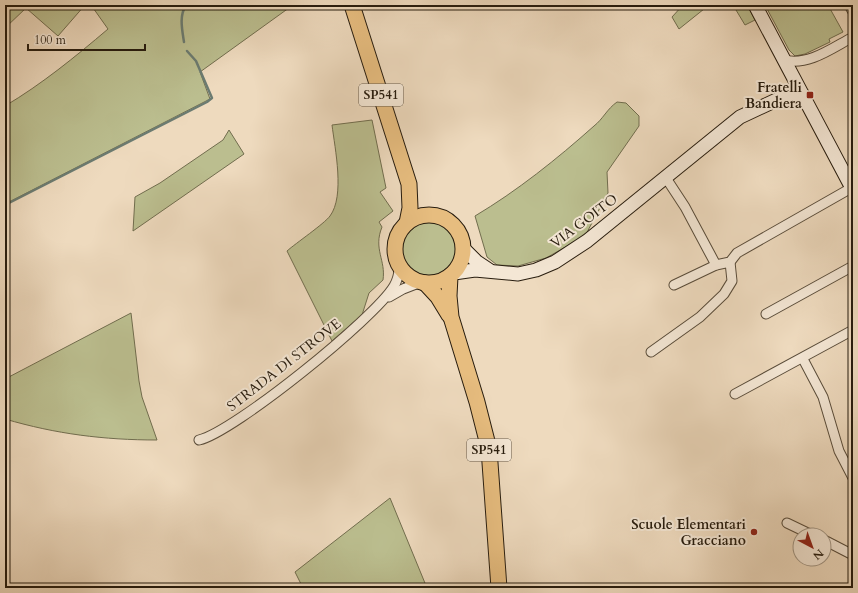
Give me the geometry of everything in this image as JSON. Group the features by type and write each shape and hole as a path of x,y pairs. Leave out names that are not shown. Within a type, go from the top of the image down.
{"main road":[{"name":"SP541","path":"352,5 409,184 410,208 407,223 400,232 396,243 396,255 400,266 410,277 423,283 442,302 451,317"},
{"name":"SP541","path":"409,184 422,204 433,215 443,218 458,230 462,239 464,249 460,265 452,274 449,296 451,317 477,402 489,449 499,588"},
{"path":"407,223 419,217 433,215"},
{"path":"423,283 442,281 452,274"}],"street":[{"path":"674,285 716,265 730,262 737,253 853,188 755,5"},
{"path":"849,5 853,12"},
{"path":"795,80 799,69 810,60 853,37"},
{"path":"784,60 798,62 810,60"},
{"name":"VIA GOITO","path":"766,104 795,80"},
{"name":"VIA GOITO","path":"452,274 474,270 506,274 522,274 560,260 587,241 738,119 766,104 789,95 803,95"},
{"path":"666,178 685,207 716,265"},
{"name":"VIA GOITO","path":"464,249 477,262 490,271"},
{"path":"651,352 700,317 724,294 732,281 730,262"},
{"name":"STRADA DI STROVE","path":"380,304 395,284 400,266"},
{"path":"766,314 853,266"},
{"name":"STRADA DI STROVE","path":"199,440 226,428 260,404 318,358 380,304 403,289 423,283"},
{"path":"734,394 803,359 853,330"},
{"path":"803,359 823,397 837,447 853,478"},
{"path":"787,523 795,527"},
{"path":"832,544 853,556"}],"green space":[{"path":"5,5 85,5 58,36 26,8 5,28"},
{"path":"91,5 293,5 200,72 210,99 5,204 5,106 58,70 108,29"},
{"path":"683,5 709,5 679,29 672,17"},
{"path":"733,5 747,5 755,20 745,25"},
{"path":"765,5 828,5 843,32 829,39 830,42 805,54 795,56 789,50"},
{"path":"617,102 626,103 639,116 639,126 607,172 608,193 585,236 546,258 518,266 497,265 487,257 475,216 506,196 551,162 597,123"},
{"path":"372,120 386,188 380,192 393,211 379,222 382,227 379,248 383,266 383,280 369,293 362,315 332,341 287,251 327,219 335,207 338,172 332,125"},
{"path":"229,130 244,154 133,231 135,197 160,183 223,140"},
{"path":"423,222 435,222 445,226 453,234 457,244 457,256 453,266 445,274 435,278 423,278 413,274 405,266 401,256 401,244 405,234 413,226"},
{"path":"131,313 142,397 157,440 118,439 80,435 43,429 5,419 5,379"},
{"path":"390,498 427,588 303,588 295,572"}],"waterway":[{"path":"184,42 182,14 186,5"},
{"path":"5,205 207,102 212,98 196,61 187,51"}],"place":[{"name":"Fratelli Bandiera","path":"810,95"},
{"name":"Scuole Elementari Gracciano","path":"754,532"}]}
